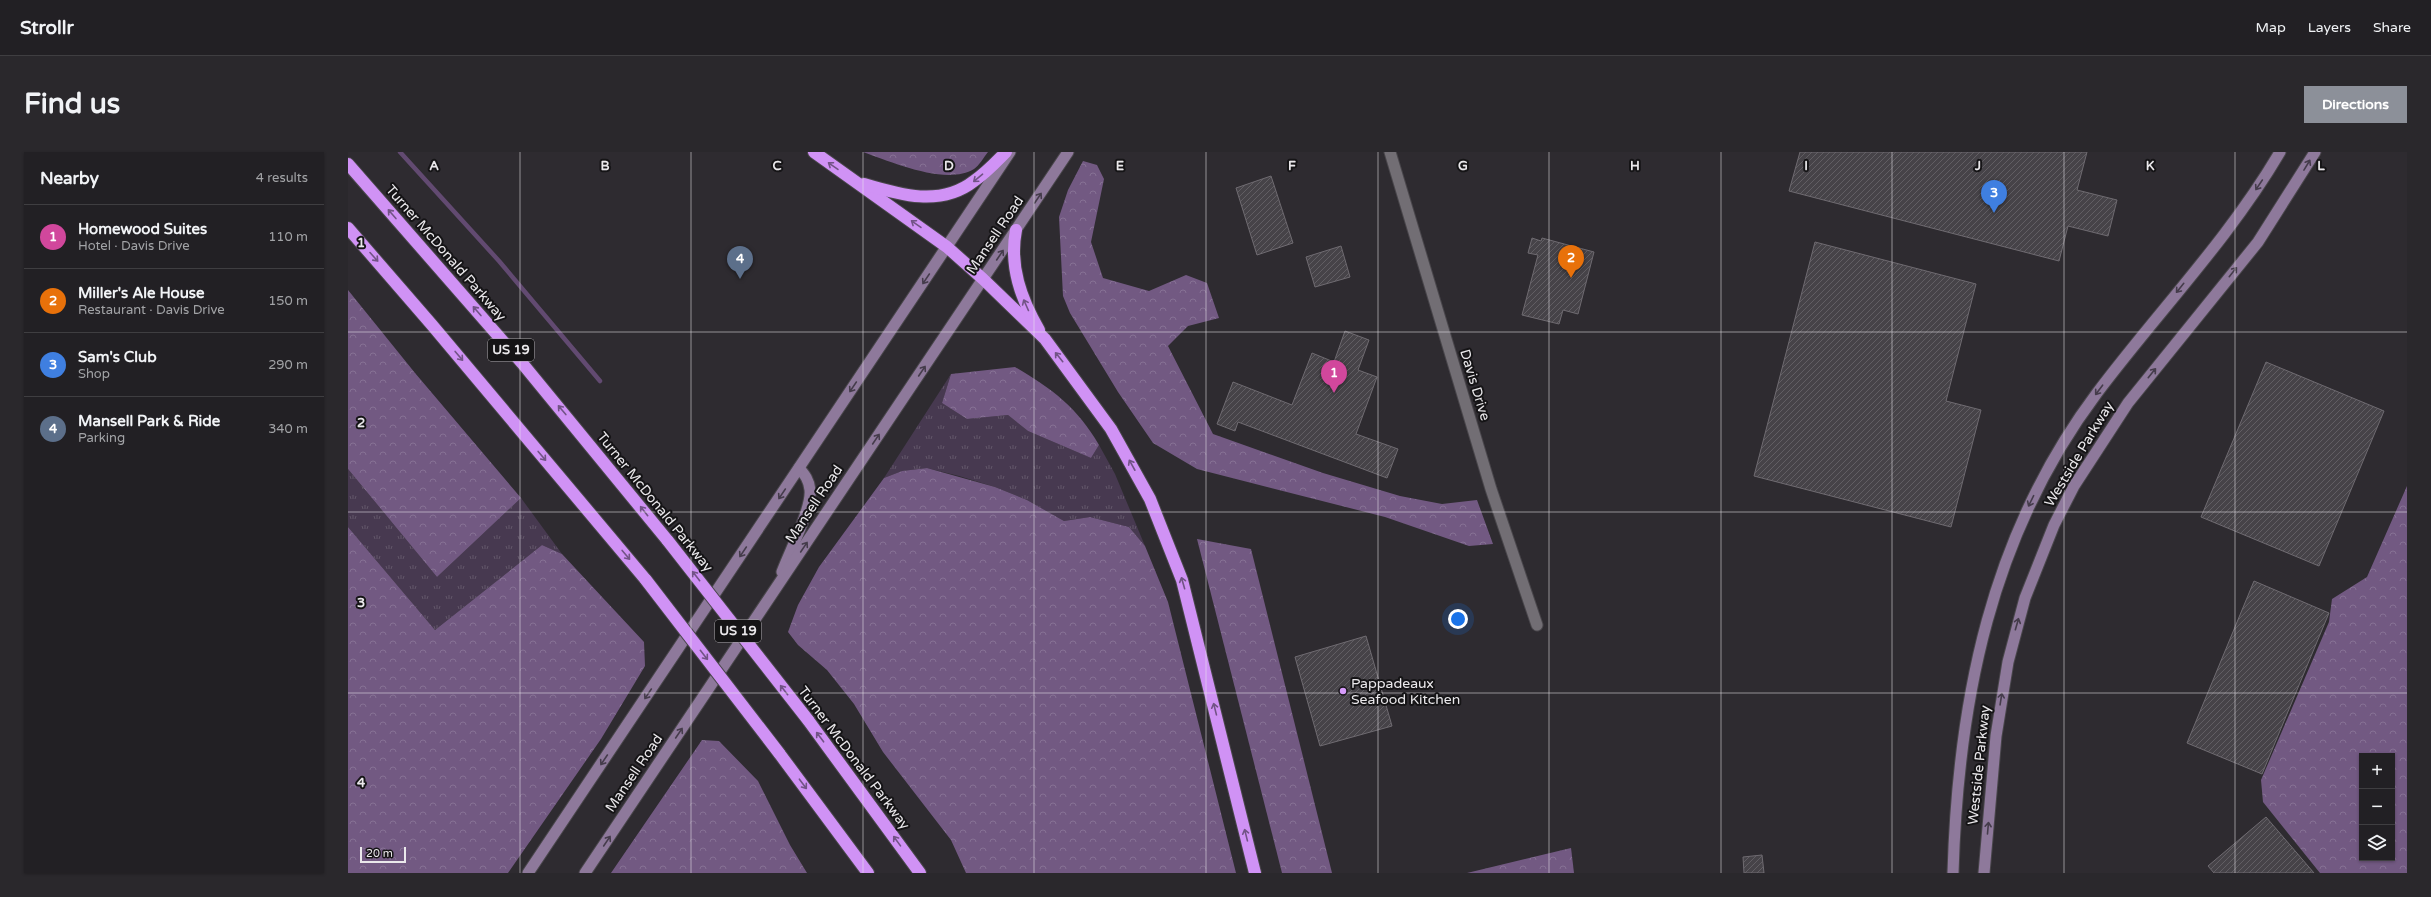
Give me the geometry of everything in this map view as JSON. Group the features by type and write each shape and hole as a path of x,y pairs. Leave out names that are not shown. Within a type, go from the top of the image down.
{"highway":[{"path":"814,152 947,247 983,279 1045,339"},
{"path":"853,180 910,196 945,195 973,182 1006,152"},
{"name":"Turner McDonald Parkway","path":"348,164 522,363 668,541 808,720 920,873"},
{"name":"US 19","path":"348,228 432,325 646,580 779,753 868,873"},
{"path":"1016,230 1013,245 1017,279 1026,305 1045,339 1111,430 1146,493 1167,538 1182,580 1195,627 1255,873"}],"main road":[{"path":"528,873 1010,152"},
{"name":"Mansell Road","path":"585,873 1068,152"},
{"name":"Westside Parkway","path":"1953,873 1965,726 1978,654 1998,580 2027,510 2047,468 2078,419 2212,248 2256,189 2280,152"},
{"name":"Westside Parkway","path":"1984,873 1996,736 2008,662 2025,598 2054,525 2074,486 2128,403 2258,242 2315,152"},
{"path":"775,591 808,505 810,491 808,478 799,468"}],"street":[{"name":"Davis Drive","path":"1390,152 1491,489 1536,625"}],"green space":[{"path":"863,152 988,152 976,168 962,174 949,175 919,171"},
{"path":"1083,161 1097,165 1104,179 1091,242 1103,278 1149,291 1186,275 1207,283 1219,318 1188,326 1168,346 1213,434 1323,473 1400,496 1442,504 1477,500 1493,544 1469,546 1385,517 1197,469 1153,443 1118,392 1070,313 1063,296 1059,217 1068,190"},
{"path":"348,290 415,373 521,498 437,577 348,469"},
{"path":"1015,367 1041,383 1073,409 1099,445 1091,458 1028,431 1008,415 967,419 942,403 951,374"},
{"path":"951,374 942,403 967,419 1008,415 1028,431 1091,458 1099,445 1115,474 1145,546 1129,527 1090,517 1064,521 1027,500 995,487 959,476 927,468 902,471 884,478"},
{"path":"927,468 995,487 1027,500 1064,521 1090,517 1129,527 1145,546 1168,602 1236,873 966,873 951,840 883,752 854,704 827,670 798,645 788,632 798,605 819,567 884,478 902,471"},
{"path":"348,469 437,577 521,498 562,554 542,545 435,630 348,527"},
{"path":"2407,486 2407,873 2320,873 2263,802 2261,780 2329,622 2332,599 2367,577"},
{"path":"348,527 435,630 542,545 562,554 644,642 645,666 601,739 508,873 348,873"},
{"path":"1197,539 1251,549 1332,873 1282,873"},
{"path":"702,740 719,741 758,781 790,845 807,873 611,873"},
{"path":"1571,848 1574,873 1467,873"}],"building":[{"path":"1800,152 2087,152 2077,190 2117,200 2108,236 2068,226 2059,261 1789,191"},
{"path":"1271,176 1293,243 1257,255 1236,188"},
{"path":"1532,238 1541,241 1542,238 1594,252 1578,314 1563,310 1559,324 1522,315 1538,255 1528,253"},
{"path":"1815,242 1976,284 1946,401 1981,410 1951,527 1754,476"},
{"path":"1341,246 1350,277 1315,287 1306,257"},
{"path":"1345,331 1369,340 1358,370 1377,377 1356,434 1398,449 1387,478 1238,422 1235,431 1217,424 1233,382 1292,405 1312,353 1334,362"},
{"path":"2266,362 2384,411 2319,566 2201,517"},
{"path":"2254,581 2329,613 2262,774 2187,743"},
{"name":"Pappadeaux Seafood Kitchen","path":"1366,636 1392,726 1320,746 1295,657"},
{"path":"2266,817 2314,873 2214,873 2208,866"},
{"path":"1762,855 1764,873 1744,873 1743,857"}],"waterway":[{"path":"400,152 499,261 600,381"}],"place":[{"name":"Sam's Club","path":"1994,213"},
{"name":"Miller's Ale House","path":"1571,278"},
{"name":"Mansell Park & Ride","path":"740,279"},
{"name":"Homewood Suites","path":"1334,393"},
{"name":"Pappadeaux Seafood Kitchen","path":"1343,691"}]}
